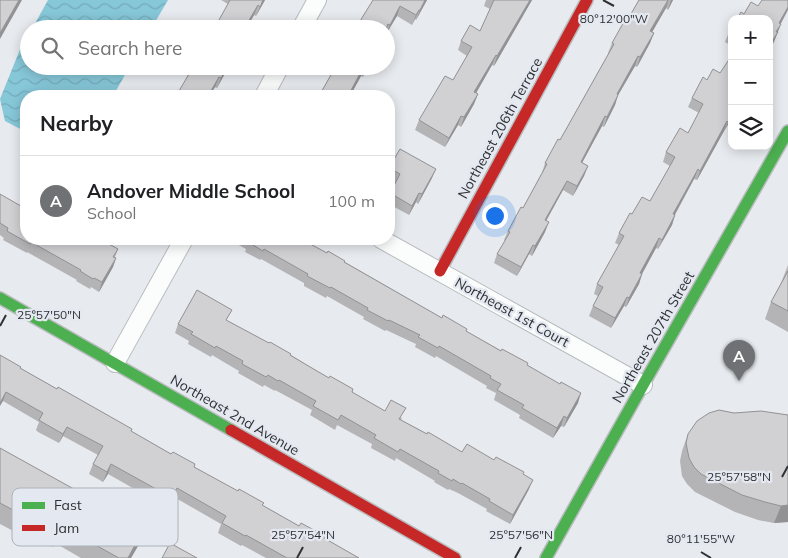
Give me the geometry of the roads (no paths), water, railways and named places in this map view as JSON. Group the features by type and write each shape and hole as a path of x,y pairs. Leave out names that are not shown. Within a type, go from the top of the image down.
{"street":[{"path":"306,20 317,0"},
{"name":"Northeast 206th Terrace","path":"440,271 587,0"},
{"path":"267,90 275,75"},
{"name":"Northeast 207th Street","path":"546,558 788,131"},
{"path":"115,363 181,245"},
{"name":"Northeast 1st Court","path":"392,245 643,385"},
{"name":"Northeast 2nd Avenue","path":"0,298 455,558"}],"water":[{"path":"48,0 168,0 156,20 37,20"},
{"path":"20,49 20,75 125,75 116,90 20,90 20,129 5,121 0,99"}],"place":[{"name":"Andover Middle School","path":"739,381"}]}
